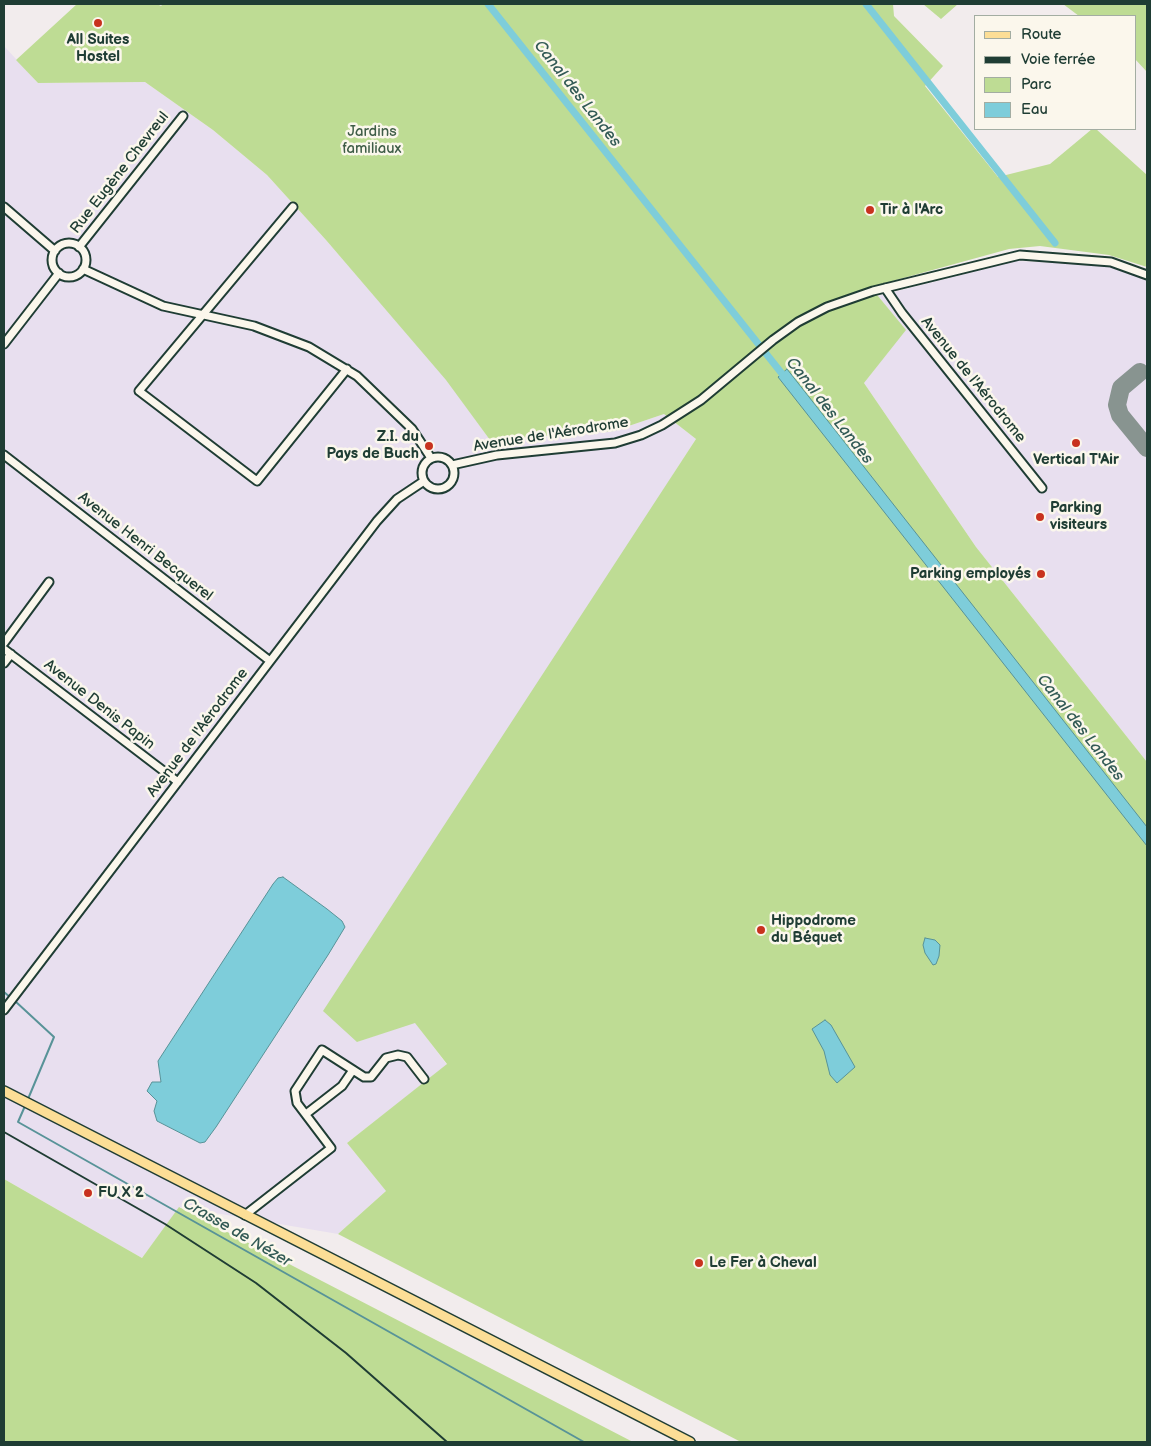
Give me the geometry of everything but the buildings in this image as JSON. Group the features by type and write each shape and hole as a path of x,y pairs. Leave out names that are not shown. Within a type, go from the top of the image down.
{"main road":[{"path":"4,1091 690,1442"}],"street":[{"name":"Rue Eugène Chevreul","path":"79,247 183,116"},
{"path":"4,207 55,250"},
{"path":"293,207 201,314 139,391 257,481 347,369"},
{"path":"66,244 79,247 85,256 83,269 74,276 66,276 59,273 52,261 55,250 66,244"},
{"name":"Avenue de l'Aérodrome","path":"452,465 497,455 615,442 640,435 662,425 701,400 746,361 798,322 827,307 885,288 1020,255 1110,262 1147,275"},
{"path":"83,269 163,306 269,331 309,347 347,369 389,405 412,429 431,458"},
{"path":"4,344 59,273"},
{"name":"Avenue de l'Aérodrome","path":"885,288 902,313 1042,488"},
{"name":"Avenue Henri Becquerel","path":"4,456 270,661"},
{"path":"431,458 445,458 452,465 453,479 446,487 432,488 424,481 422,476 423,465 431,458"},
{"name":"Avenue de l'Aérodrome","path":"4,1010 377,521 398,499 424,481"},
{"path":"4,643 49,582"},
{"name":"Avenue Denis Papin","path":"4,648 178,782"},
{"path":"4,664 11,654"},
{"path":"245,1215 331,1148 296,1103 295,1091 322,1050 364,1077 371,1078 386,1058 398,1055 407,1057 424,1078"},
{"path":"306,1114 342,1086 353,1070"}],"shaded area":[{"path":"4,46 38,83 145,82 213,130 267,175 326,240 447,380 490,440 614,431 664,414 696,439 674,473 357,1042 415,1022 447,1065 347,1143 386,1191 338,1234 180,1207 142,1258 4,1179"},
{"path":"1017,261 1110,266 1147,279 1147,762 976,547 864,383 905,330 878,296"}],"green space":[{"name":"Hippodrome du Béquet","path":"77,4 157,4 161,6 163,4 893,4 894,16 943,66 925,86 998,177 1050,164 1091,130 1097,130 1147,175 1147,267 1109,255 1040,246 1009,249 867,288 878,296 906,330 864,383 976,547 1147,762 1147,1442 741,1442 338,1234 386,1191 347,1143 447,1064 415,1023 357,1042 323,1011 696,439 664,414 614,431 490,440 446,380 326,240 267,175 213,130 145,82 38,83 16,60"},
{"path":"923,4 958,4 941,19"},
{"path":"1063,4 1147,4 1147,72 1136,60 1136,15 1078,15"},
{"path":"4,1179 142,1258 179,1207 633,1442 4,1442"}],"water":[{"path":"787,369 1147,827 1147,846 778,377"},
{"path":"283,877 342,921 345,927 216,1127 205,1142 200,1143 157,1121 154,1111 157,1101 147,1091 152,1082 161,1082 158,1061 273,884 278,878"},
{"path":"925,938 935,940 940,945 936,964 933,965 925,953 923,945"},
{"path":"825,1020 831,1025 855,1067 837,1083 830,1075 824,1051 812,1029"}],"waterway":[{"name":"Canal des Landes","path":"488,4 787,380"},
{"path":"866,4 1055,243"},
{"name":"Crasse de Nézer","path":"4,992 11,998"},
{"name":"Crasse de Nézer","path":"15,1001 54,1037 28,1099"},
{"name":"Crasse de Nézer","path":"25,1106 18,1122 584,1442"}],"taxiway":[{"path":"1140,372 1121,388 1117,405 1120,415 1147,448"}],"railway":[{"path":"4,1132 165,1224 256,1283 346,1353 447,1442"}],"place":[{"name":"All Suites Hostel","path":"98,23"},
{"name":"Tir à l'Arc","path":"870,210"},
{"name":"Vertical T'Air","path":"1076,443"},
{"name":"Z.I. du Pays de Buch","path":"429,446"},
{"name":"Parking visiteurs","path":"1040,517"},
{"name":"Parking employés","path":"1041,574"},
{"name":"Hippodrome du Béquet","path":"761,930"},
{"name":"FU X 2","path":"88,1193"},
{"name":"Le Fer à Cheval","path":"699,1263"}],"park label":[{"name":"Jardins familiaux","path":"372,140"}]}
